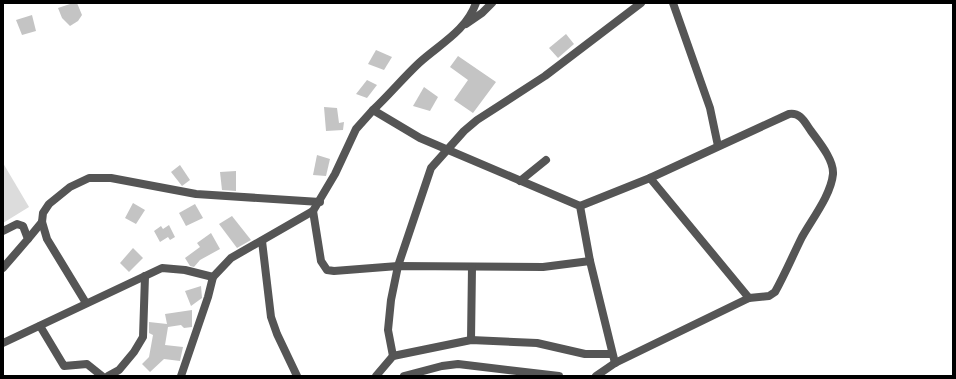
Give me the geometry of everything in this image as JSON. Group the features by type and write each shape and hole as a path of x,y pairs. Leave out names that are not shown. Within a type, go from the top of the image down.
{"street":[{"path":"464,24 476,3"},
{"path":"181,376 208,298 213,277 231,258 313,211 320,202 335,174 356,129 419,64 464,24 478,16 492,3"},
{"path":"393,356 388,330 398,266 431,168 464,131 477,120 545,76 641,3"},
{"path":"673,3 710,108 718,146"},
{"path":"373,110 420,138 580,206 650,178 718,146 749,134 784,116 794,113 801,118 815,136 832,167 833,175 818,210 775,292 769,296 749,298 615,363 596,376"},
{"path":"520,181 546,160"},
{"path":"86,303 47,239 42,222 43,213 58,196 81,181 96,177 111,178 190,194 320,202"},
{"path":"650,178 749,298"},
{"path":"580,206 590,262 615,363"},
{"path":"313,211 321,261 328,270 334,272 398,266 542,267 590,262"},
{"path":"3,268 42,222"},
{"path":"3,230 17,224 23,226 28,239"},
{"path":"262,241 271,317 276,334 297,376"},
{"path":"471,340 472,267"},
{"path":"3,343 162,268 169,268 213,277"},
{"path":"108,376 119,370 134,352 143,337 145,276"},
{"path":"40,326 60,363 64,366 87,364 93,367 102,376"},
{"path":"376,376 393,356 471,340 536,343 585,354 612,354"},
{"path":"404,376 442,366 458,364 559,376"}],"shaded area":[{"path":"3,163 29,207 3,223"}],"building":[{"path":"77,3 82,15 78,21 70,26 62,18 58,8"},
{"path":"32,15 36,31 22,35 16,20"},
{"path":"566,34 574,44 558,58 549,48"},
{"path":"376,50 392,57 384,70 368,64"},
{"path":"458,56 496,82 473,113 454,100 468,80 450,67"},
{"path":"367,80 377,85 367,98 356,94"},
{"path":"424,87 438,97 430,111 413,106"},
{"path":"324,107 337,108 339,123 344,122 343,130 326,131"},
{"path":"317,155 330,159 326,176 313,175"},
{"path":"180,165 190,180 182,186 171,172"},
{"path":"236,171 236,191 222,190 220,172"},
{"path":"133,203 145,210 136,224 125,218"},
{"path":"195,204 203,218 186,226 179,213"},
{"path":"232,216 251,240 237,248 219,224"},
{"path":"169,225 175,237 170,240 168,237 160,242 154,231 161,226 163,229"},
{"path":"211,233 220,249 200,260 194,267 190,266 185,258 200,247 197,243"},
{"path":"133,248 143,258 129,272 120,263"},
{"path":"201,286 202,298 191,306 185,291"},
{"path":"192,310 192,327 184,328 181,325 168,327 165,345 183,347 180,361 164,359 150,372 142,364 149,357 153,335 149,333 149,322 167,324 165,314"}]}
